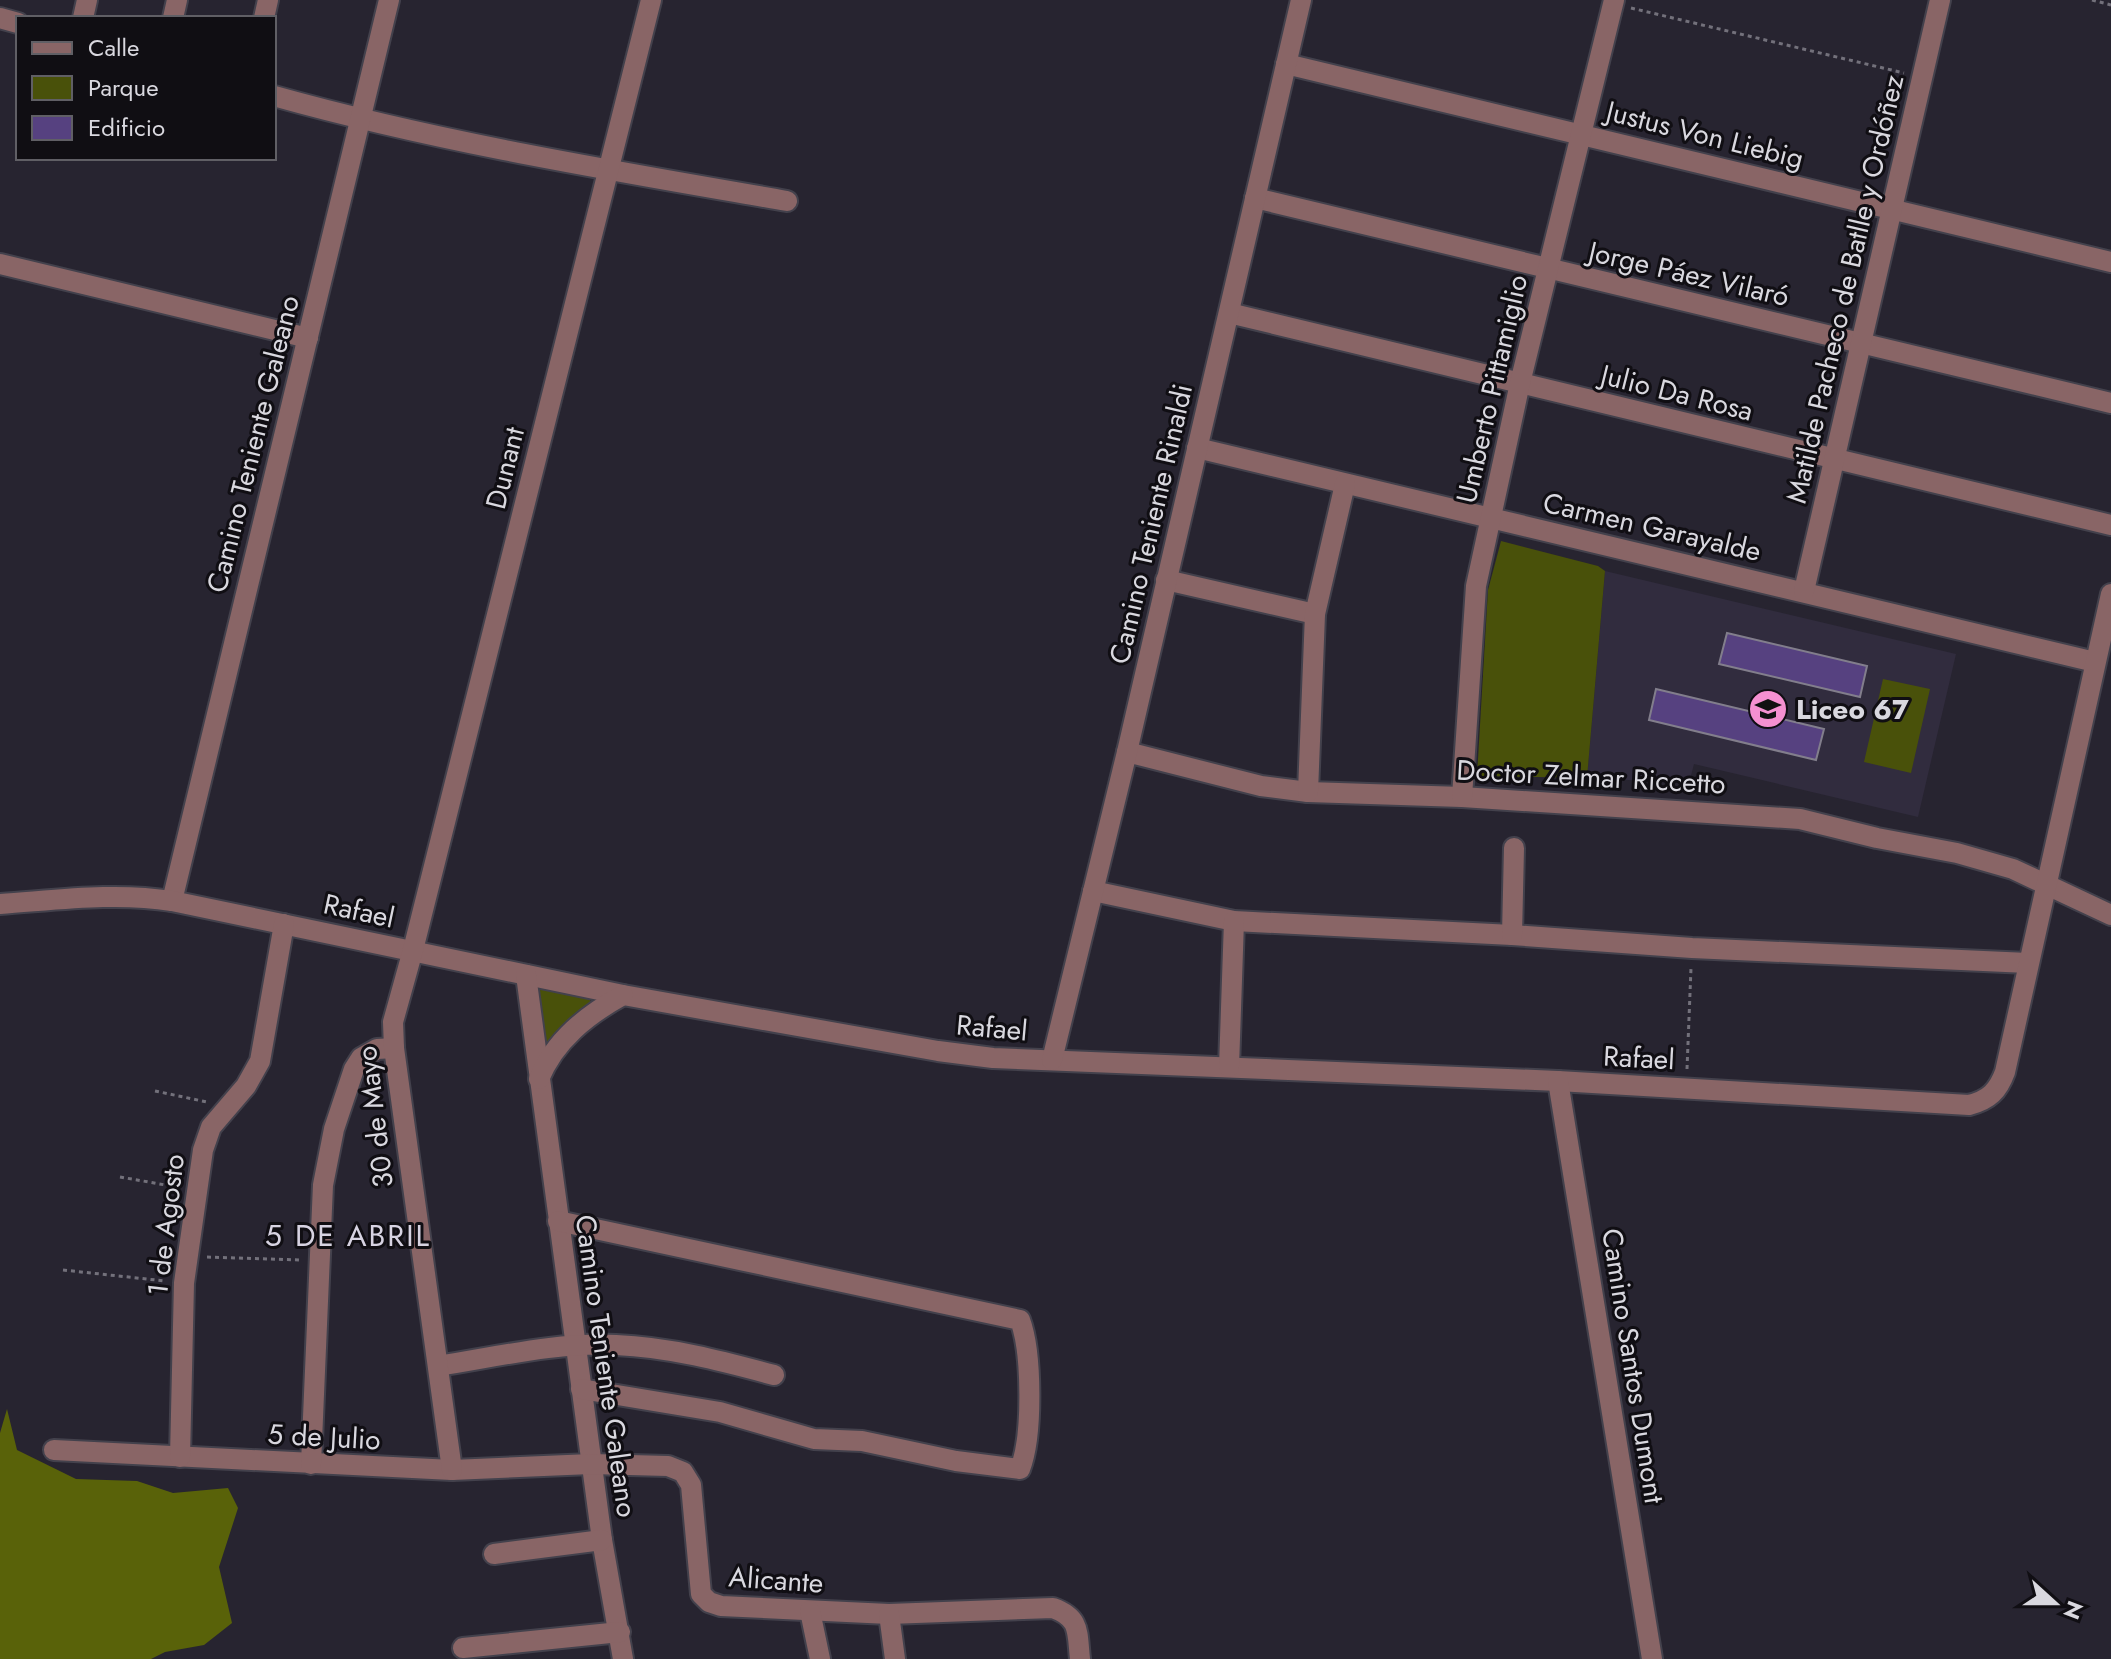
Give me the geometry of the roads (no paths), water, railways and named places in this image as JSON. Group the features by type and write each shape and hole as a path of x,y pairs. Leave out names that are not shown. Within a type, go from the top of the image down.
{"street":[{"name":"Camino Teniente Galeano","path":"172,901 389,0"},
{"name":"Dunant","path":"413,950 651,0"},
{"name":"Camino Teniente Rinaldi","path":"1052,1060 1127,752 1301,0"},
{"name":"Matilde Pacheco de Batlle y Ordóñez","path":"1804,591 1940,0"},
{"name":"Umberto Pittamiglio","path":"1462,797 1476,586 1520,383 1613,2"},
{"name":"Justus Von Liebig","path":"1286,64 2111,262"},
{"path":"276,97 360,120 609,170 787,201"},
{"name":"Jorge Páez Vilaró","path":"1255,198 2111,403"},
{"path":"0,264 308,338"},
{"name":"Julio Da Rosa","path":"1229,313 2111,525"},
{"name":"Carmen Garayalde","path":"1197,448 2095,662"},
{"path":"1308,792 1315,614 1345,484"},
{"path":"1166,580 1315,614"},
{"path":"1093,891 1234,921 1692,948 2028,963 2111,594"},
{"name":"Doctor Zelmar Riccetto","path":"1127,752 1261,786 1308,792 1462,797 1800,819 1957,853 2013,869 2046,885"},
{"path":"1512,935 1514,848"},
{"path":"2046,885 2111,915"},
{"name":"Rafael","path":"0,904 105,896 172,901 623,995 993,1058 1558,1081 1969,1105 1982,1102 1992,1095 2005,1072 2028,963"},
{"path":"1229,1067 1234,921"},
{"name":"1 de Agosto","path":"180,1457 184,1283 196,1183 211,1127 246,1086 260,1061 284,924"},
{"name":"30 de Mayo","path":"413,950 393,1022 394,1048 452,1470"},
{"name":"Camino Teniente Galeano","path":"526,975 591,1464 623,1659"},
{"path":"539,1079 546,1061 563,1039 597,1009 623,995"},
{"path":"311,1464 323,1185 334,1129 354,1069 366,1053 394,1048"},
{"name":"Camino Santos Dumont","path":"1558,1081 1652,1659"},
{"path":"558,1221 1020,1320 1026,1336 1028,1442 1020,1469 1004,1468 862,1441 814,1439 720,1412 581,1389"},
{"path":"438,1366 575,1346 615,1345 660,1349 774,1375"},
{"name":"5 de Julio","path":"54,1450 452,1470 591,1464"},
{"name":"Alicante","path":"591,1464 668,1466 683,1472 691,1485 701,1594 709,1602 721,1606 889,1614 1053,1608 1068,1613 1076,1626 1080,1659"},
{"path":"494,1554 602,1540"},
{"path":"810,1611 820,1659"},
{"path":"889,1614 895,1659"},
{"path":"463,1648 620,1632"}],"place":[{"name":"Liceo 67","path":"1768,709"}],"district":[{"name":"5 DE ABRIL","path":"348,1235"}]}
